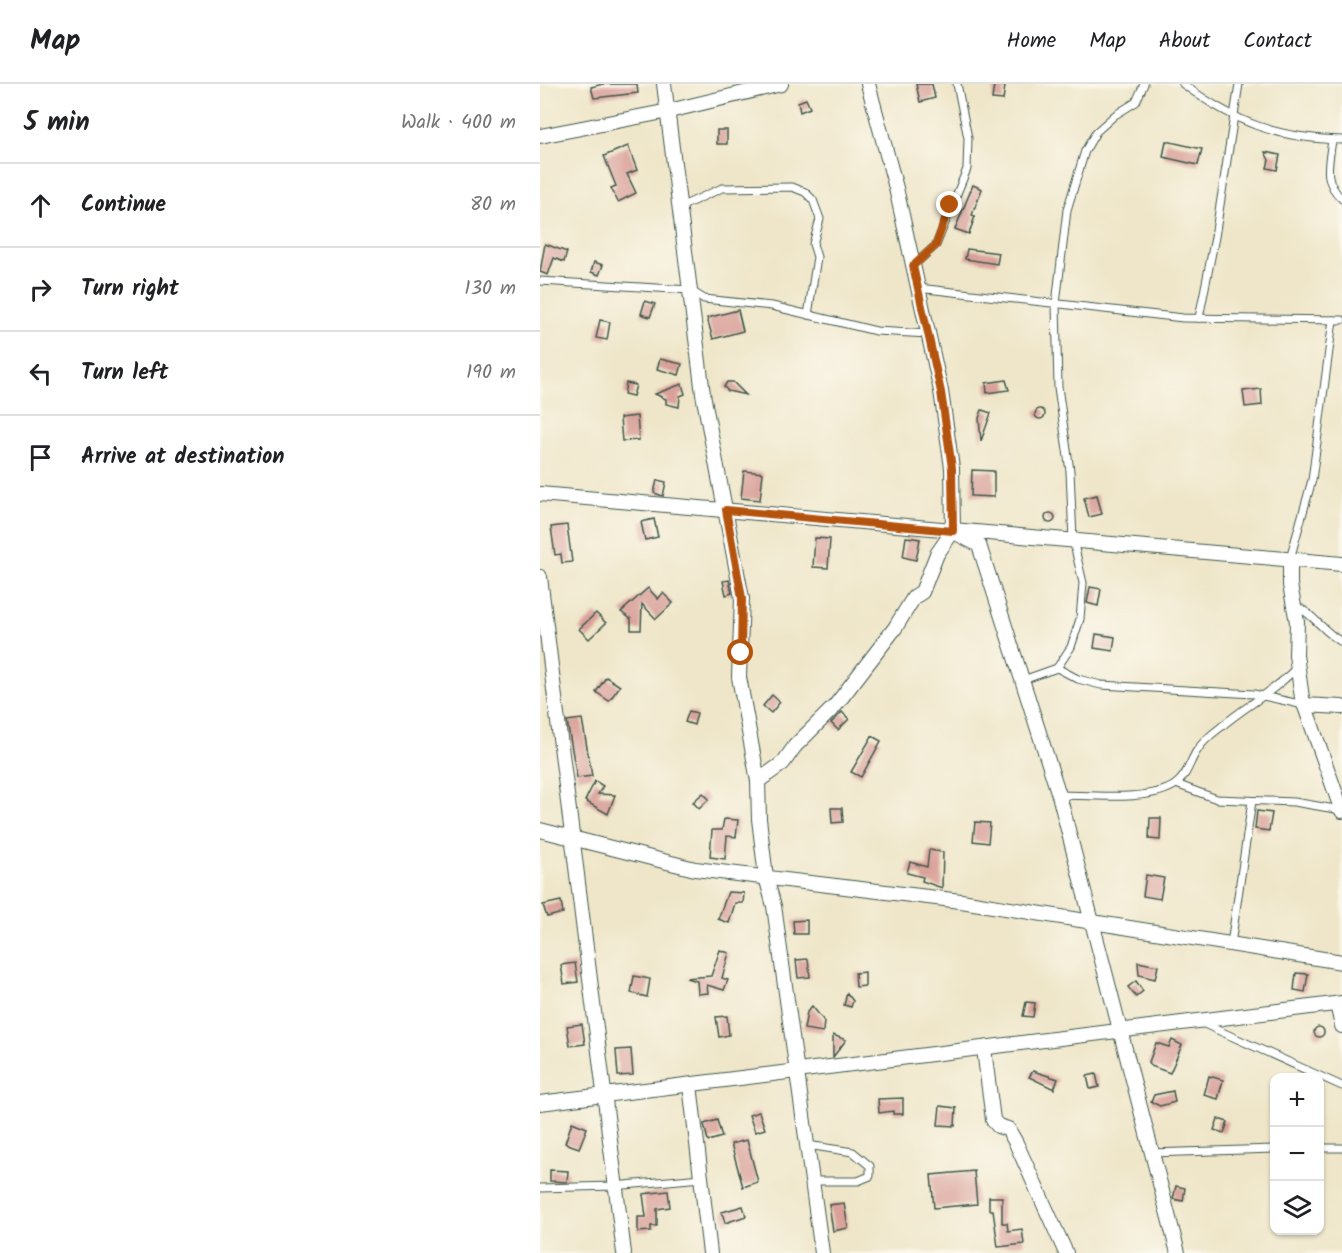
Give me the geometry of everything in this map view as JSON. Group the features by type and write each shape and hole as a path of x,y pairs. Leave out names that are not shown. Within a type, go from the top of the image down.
{"street":[{"path":"664,84 703,394 742,598 739,677 758,781 759,819 766,878 774,906 822,1253"},
{"path":"540,136 669,111 781,84"},
{"path":"758,781 783,763 795,746 836,706 895,628 914,597 922,592 937,554 941,552 953,531 952,468 941,392 896,188 868,84"},
{"path":"540,494 1342,564"},
{"path":"953,531 979,545 1059,795 1178,1253"},
{"path":"1290,560 1290,585 1297,622 1297,666 1304,705 1342,811"},
{"path":"540,577 624,1253"},
{"path":"1304,705 1342,706"},
{"path":"540,830 695,869 961,901 1342,962"},
{"path":"540,1102 1339,1004 1342,1026"},
{"path":"984,1049 993,1120 998,1126 1008,1129 1016,1143 1066,1253"},
{"path":"690,1085 710,1253"}],"lane":[{"path":"913,266 936,245 967,169 968,138 957,84"},
{"path":"1023,680 1057,668 1071,647 1080,619 1083,583 1073,540 1070,471 1058,387 1056,304 1066,210 1084,151 1096,132 1115,115 1136,102 1144,84"},
{"path":"1184,84 1234,118 1278,132 1342,140"},
{"path":"1199,318 1239,84"},
{"path":"1332,140 1328,179 1333,190 1342,199"},
{"path":"680,207 722,188 792,187 805,192 813,200 820,219 813,244 817,257 808,315"},
{"path":"540,281 690,290 704,299 772,306 876,331 928,334"},
{"path":"918,288 1199,318 1342,320"},
{"path":"1290,560 1312,480 1334,320"},
{"path":"1294,606 1303,609 1327,634 1342,642"},
{"path":"1059,795 1126,796 1155,792 1176,784 1188,769 1197,750 1210,736 1281,684 1297,666"},
{"path":"1057,668 1078,679 1101,685 1264,696 1304,705"},
{"path":"1176,784 1216,799 1294,802 1342,811"},
{"path":"1231,944 1252,801"},
{"path":"1199,1022 1342,1086"},
{"path":"807,1144 853,1152 870,1166 870,1176 858,1181 812,1181"},
{"path":"1324,1148 1342,1148"},
{"path":"1151,1153 1270,1149"},
{"path":"540,1188 614,1186 701,1178"}],"building":[{"path":"603,84 637,84 638,93 594,98 591,87"},
{"path":"916,84 932,84 935,98 920,102"},
{"path":"994,85 1005,86 1003,100 992,99"},
{"path":"806,99 810,108 800,112 798,102"},
{"path":"717,130 727,130 727,144 717,144"},
{"path":"1166,141 1202,149 1198,165 1163,157"},
{"path":"628,146 637,170 627,174 636,193 618,202 611,188 616,186 604,156"},
{"path":"1265,152 1280,155 1277,170 1267,168 1269,160"},
{"path":"973,185 982,189 972,215 975,216 969,234 955,229"},
{"path":"545,244 567,252 564,262 554,258 548,275 540,272"},
{"path":"967,249 999,253 997,264 965,259"},
{"path":"594,262 603,265 599,275 591,272"},
{"path":"645,301 655,304 650,317 641,314"},
{"path":"738,310 743,331 713,339 707,318"},
{"path":"600,320 610,322 607,340 596,338"},
{"path":"660,359 682,364 679,375 657,369"},
{"path":"1006,380 1009,390 987,393 986,383"},
{"path":"727,382 733,382 746,395 728,391 724,387"},
{"path":"626,383 636,385 633,396 624,394"},
{"path":"682,384 685,394 680,396 679,407 666,404 666,399 655,394"},
{"path":"1261,389 1262,405 1245,407 1243,391"},
{"path":"1040,409 1044,410 1044,418 1040,419 1036,418 1035,414 1036,410"},
{"path":"982,410 991,413 981,441 979,418"},
{"path":"637,416 639,440 622,441 620,418"},
{"path":"972,470 994,471 994,497 971,496"},
{"path":"744,471 763,473 760,500 741,498"},
{"path":"657,480 666,482 663,496 654,493"},
{"path":"1097,495 1102,514 1089,517 1084,498"},
{"path":"1050,513 1055,518 1050,523 1045,518"},
{"path":"654,519 658,537 645,540 641,522"},
{"path":"567,525 572,562 562,563 561,554 555,555 551,527"},
{"path":"906,537 920,539 916,560 903,557"},
{"path":"815,538 830,539 828,568 813,567"},
{"path":"729,580 732,593 726,595 723,581"},
{"path":"1090,587 1101,589 1098,606 1087,603"},
{"path":"648,588 658,599 663,593 673,603 656,619 642,604 641,630 631,630 631,619 621,612"},
{"path":"596,613 606,623 589,639 579,629"},
{"path":"1096,634 1115,637 1113,651 1094,648"},
{"path":"606,677 620,686 609,701 596,692"},
{"path":"772,695 780,702 771,713 763,706"},
{"path":"689,711 697,713 694,725 685,722"},
{"path":"842,712 849,719 838,730 831,723"},
{"path":"582,719 592,776 577,778 567,721"},
{"path":"872,736 881,741 861,777 851,772"},
{"path":"595,781 603,786 598,794 615,795 608,814 585,801"},
{"path":"703,793 709,799 699,809 693,802"},
{"path":"831,808 842,808 843,822 832,823"},
{"path":"1257,811 1272,813 1269,831 1255,829"},
{"path":"1150,818 1161,818 1160,840 1149,839"},
{"path":"724,819 738,820 736,837 727,836 725,859 710,857 712,830 722,830"},
{"path":"975,822 990,823 988,843 973,841"},
{"path":"929,850 943,852 942,888 922,881 923,877 907,873 910,862 927,867"},
{"path":"1146,875 1164,878 1160,899 1143,896"},
{"path":"728,892 744,893 743,903 735,903 729,923 718,919"},
{"path":"561,901 563,913 547,917 543,905"},
{"path":"807,920 807,934 794,934 793,921"},
{"path":"720,950 729,953 722,978 728,980 724,990 707,985 708,993 698,994 697,981 686,978 711,976"},
{"path":"808,959 810,977 798,978 796,960"},
{"path":"1138,962 1158,966 1155,979 1139,975"},
{"path":"575,963 578,982 564,984 561,965"},
{"path":"865,972 865,986 856,987 855,973"},
{"path":"1296,973 1308,974 1305,992 1294,990"},
{"path":"634,976 650,979 647,997 631,993"},
{"path":"1136,981 1143,991 1136,997 1128,987"},
{"path":"847,993 853,1001 851,1007 844,1005"},
{"path":"1026,1002 1035,1003 1033,1017 1023,1016"},
{"path":"812,1006 824,1021 823,1032 804,1029 807,1012"},
{"path":"727,1016 729,1035 719,1037 716,1017"},
{"path":"582,1024 585,1044 570,1046 567,1026"},
{"path":"1319,1027 1323,1028 1323,1036 1319,1037 1315,1036 1314,1032 1315,1028"},
{"path":"833,1035 846,1040 833,1057"},
{"path":"1172,1040 1182,1045 1170,1073 1151,1066 1149,1062 1156,1043 1169,1047"},
{"path":"631,1049 633,1075 618,1076 616,1050"},
{"path":"1033,1071 1058,1079 1054,1089 1029,1077"},
{"path":"1096,1074 1099,1087 1090,1089 1087,1076"},
{"path":"1209,1076 1223,1080 1218,1099 1204,1095"},
{"path":"1173,1091 1175,1102 1160,1106 1151,1102 1154,1095"},
{"path":"903,1098 903,1114 893,1114 893,1111 879,1113 878,1099"},
{"path":"940,1106 956,1108 955,1126 938,1125"},
{"path":"759,1112 765,1129 755,1132 749,1115"},
{"path":"1218,1119 1228,1122 1224,1133 1214,1130"},
{"path":"717,1120 722,1137 708,1141 704,1124"},
{"path":"572,1122 587,1128 579,1148 565,1143"},
{"path":"747,1140 758,1182 743,1187 731,1144"},
{"path":"550,1170 568,1171 567,1182 550,1181"},
{"path":"974,1171 977,1204 934,1208 931,1175"},
{"path":"1176,1186 1185,1188 1183,1201 1173,1199"},
{"path":"668,1191 670,1207 657,1209 657,1226 651,1226 651,1231 638,1232 638,1217 646,1217 643,1194"},
{"path":"989,1197 1002,1197 1002,1223 1007,1223 1008,1231 1022,1229 1024,1244 998,1247 993,1210 989,1210"},
{"path":"844,1203 848,1228 833,1231 829,1205"},
{"path":"743,1206 746,1216 725,1223 722,1212"}],"route":[{"path":"741,653 742,598 726,510 953,531 952,468 941,392 913,266 936,245 950,205"}]}
